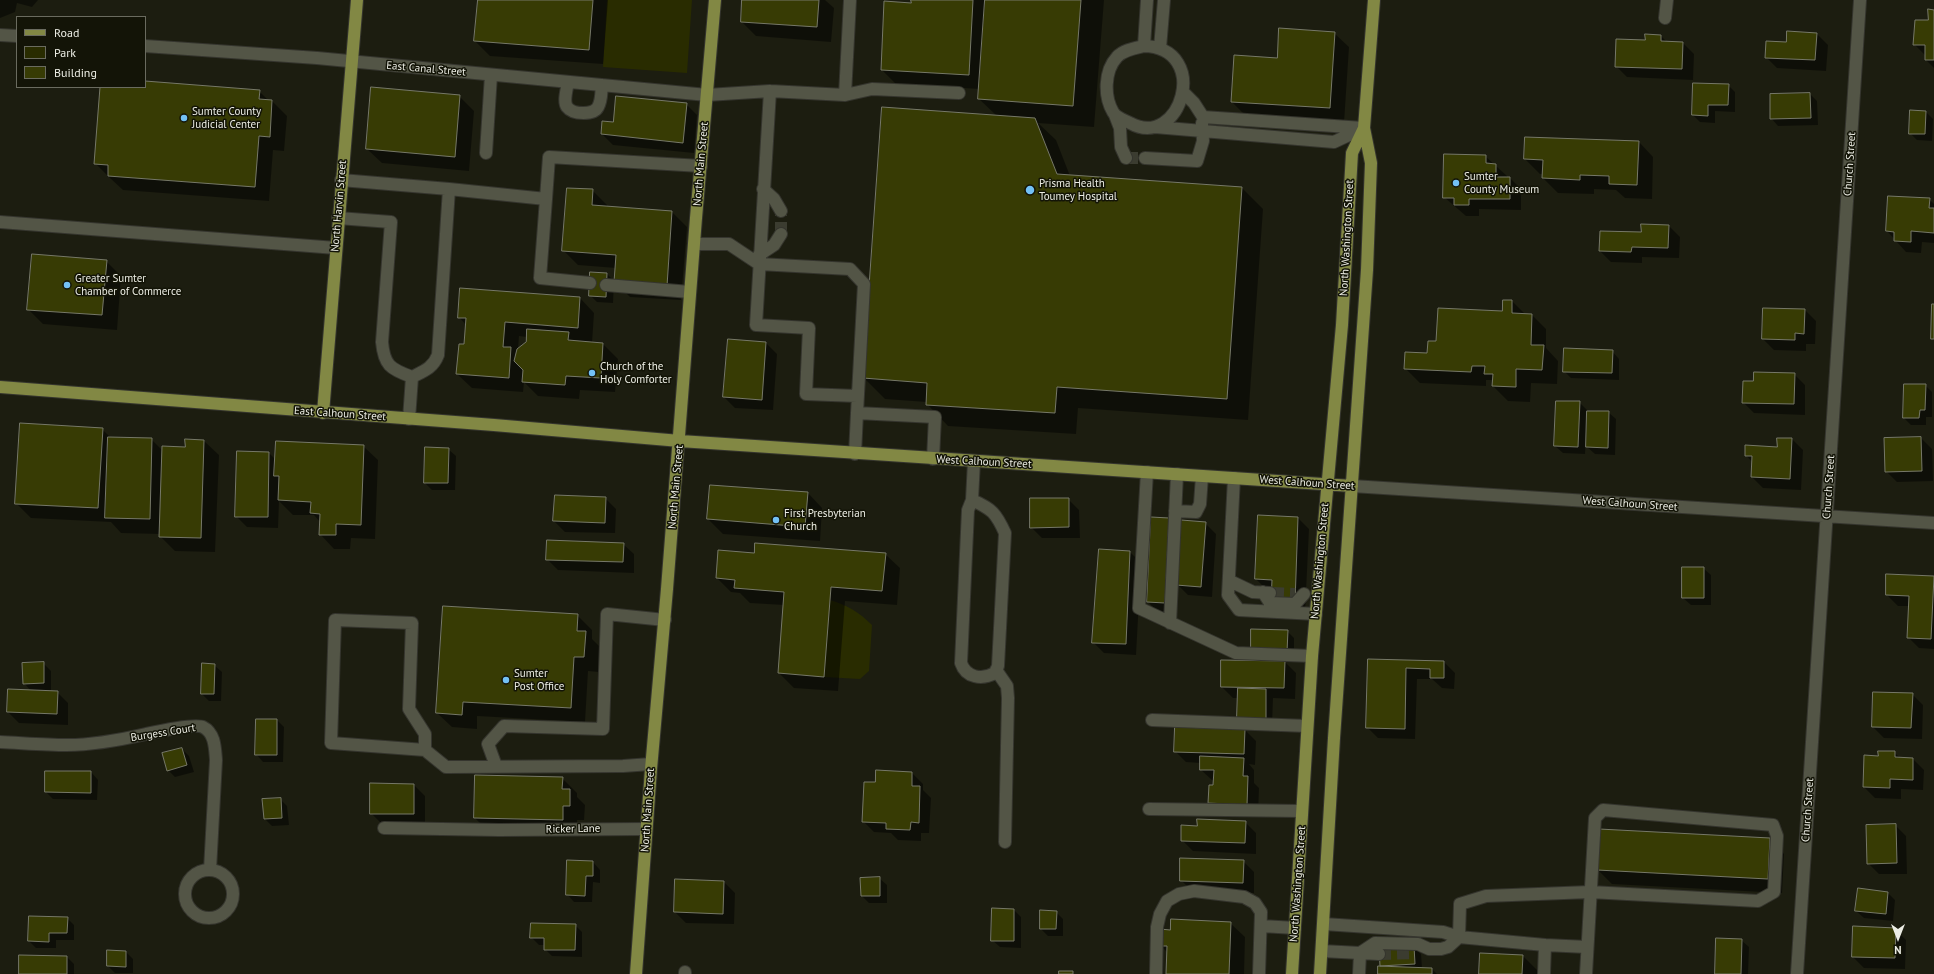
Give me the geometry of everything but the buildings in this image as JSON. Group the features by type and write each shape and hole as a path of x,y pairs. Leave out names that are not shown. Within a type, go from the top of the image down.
{"main road":[{"name":"North Harvin Street","path":"323,412 357,0"},
{"name":"North Main Street","path":"636,974 651,764 680,441 690,292 715,0"},
{"name":"North Washington Street","path":"1320,974 1368,262 1371,163 1364,128 1374,0"},
{"name":"North Washington Street","path":"1292,974 1312,656 1342,325 1352,153 1364,128"},
{"name":"East Calhoun Street","path":"0,387 680,441"},
{"name":"West Calhoun Street","path":"680,441 855,454 1352,486"}],"street":[{"path":"845,95 850,0"},
{"path":"1144,46 1147,0"},
{"path":"1160,48 1164,0"},
{"path":"1665,18 1667,0"},
{"name":"Church Street","path":"1797,974 1860,0"},
{"path":"0,35 16,36"},
{"name":"East Canal Street","path":"146,46 351,62 707,95 770,91 845,95 872,89 959,92"},
{"path":"1126,158 1121,147 1120,128 1115,115 1108,104 1106,91 1109,74 1117,57 1129,50 1144,46 1160,48 1176,61 1183,74 1184,93 1178,108 1168,118 1155,127"},
{"path":"486,153 491,75"},
{"path":"568,82 567,107 574,112 590,113 597,109 601,102 602,85"},
{"path":"770,91 756,325 809,328 806,394 857,396"},
{"path":"1145,158 1197,161 1203,141 1203,117 1194,103 1184,93"},
{"path":"1115,115 1136,127 1155,127 1334,142 1364,128"},
{"path":"1203,117 1364,128"},
{"path":"590,283 540,278 549,157 701,166"},
{"path":"341,180 546,199"},
{"path":"338,218 391,222 382,342 383,356 394,370 412,376 430,368 438,355 449,189"},
{"path":"763,189 774,199 781,211"},
{"path":"0,222 336,248"},
{"path":"759,259 774,245 781,234"},
{"path":"695,244 729,244 759,259 850,269 864,284 855,454"},
{"path":"606,285 690,292"},
{"path":"409,419 412,376"},
{"path":"857,413 934,416 932,459"},
{"path":"972,500 986,506 997,516 1005,533 998,666 990,676 969,675 963,671 960,663 968,510 972,500 974,461"},
{"path":"1148,472 1139,608 1236,653 1312,656"},
{"path":"1170,623 1177,474"},
{"path":"1175,511 1196,512 1200,504 1202,476"},
{"path":"1234,478 1230,581 1228,595 1239,610 1316,614"},
{"name":"West Calhoun Street","path":"1352,486 1934,523"},
{"path":"1230,581 1253,592 1267,593 1270,603 1295,604 1300,594 1318,594"},
{"path":"496,766 488,744 504,726 603,729 607,614 665,620"},
{"path":"425,750 425,734 409,709 412,623 335,620 331,743 425,750 446,767 623,766 651,764"},
{"path":"996,670 1007,686 1008,698 1005,842"},
{"path":"1152,720 1307,726"},
{"name":"Burgess Court","path":"0,742 68,745 97,744 162,731 196,726 203,727 212,737 216,753 210,870"},
{"path":"1149,809 1302,812"},
{"path":"1414,953 1429,949 1441,949 1448,947 1459,938 1460,904 1486,896 1590,892 1758,901 1774,892 1777,836 1773,825 1603,810 1594,818 1590,892 1587,947 1586,974"},
{"name":"Ricker Lane","path":"384,828 499,830 646,829"},
{"path":"210,870 221,873 226,877 232,888 233,895 231,902 224,913 218,917 205,918 198,916 188,908 184,890 191,877 196,873 210,870"},
{"path":"1156,974 1157,927 1160,914 1167,901 1179,894 1194,891 1244,897 1255,902 1261,912 1262,926 1259,974"},
{"path":"1324,924 1443,932 1459,938 1587,947"},
{"path":"1262,926 1295,928"},
{"path":"1360,953 1375,943 1418,944 1429,949"},
{"path":"1544,974 1545,945"},
{"path":"1322,951 1379,954"},
{"path":"1359,974 1360,953"}],"green space":[{"path":"607,0 692,0 687,73 603,67"},
{"path":"830,600 842,604 862,616 872,625 869,671 860,679 824,677"}],"tunnel":[{"path":"1126,158 1145,158"},
{"path":"781,211 781,234"},
{"path":"1272,593 1295,594"},
{"path":"1379,954 1414,953"}],"place":[{"name":"Sumter County Judicial Center","path":"184,118"},
{"name":"Sumter County Museum","path":"1456,183"},
{"name":"Prisma Health Toumey Hospital","path":"1030,190"},
{"name":"Greater Sumter Chamber of Commerce","path":"67,285"},
{"name":"Church of the Holy Comforter","path":"592,373"},
{"name":"First Presbyterian Church","path":"776,520"},
{"name":"Sumter Post Office","path":"506,680"}]}
